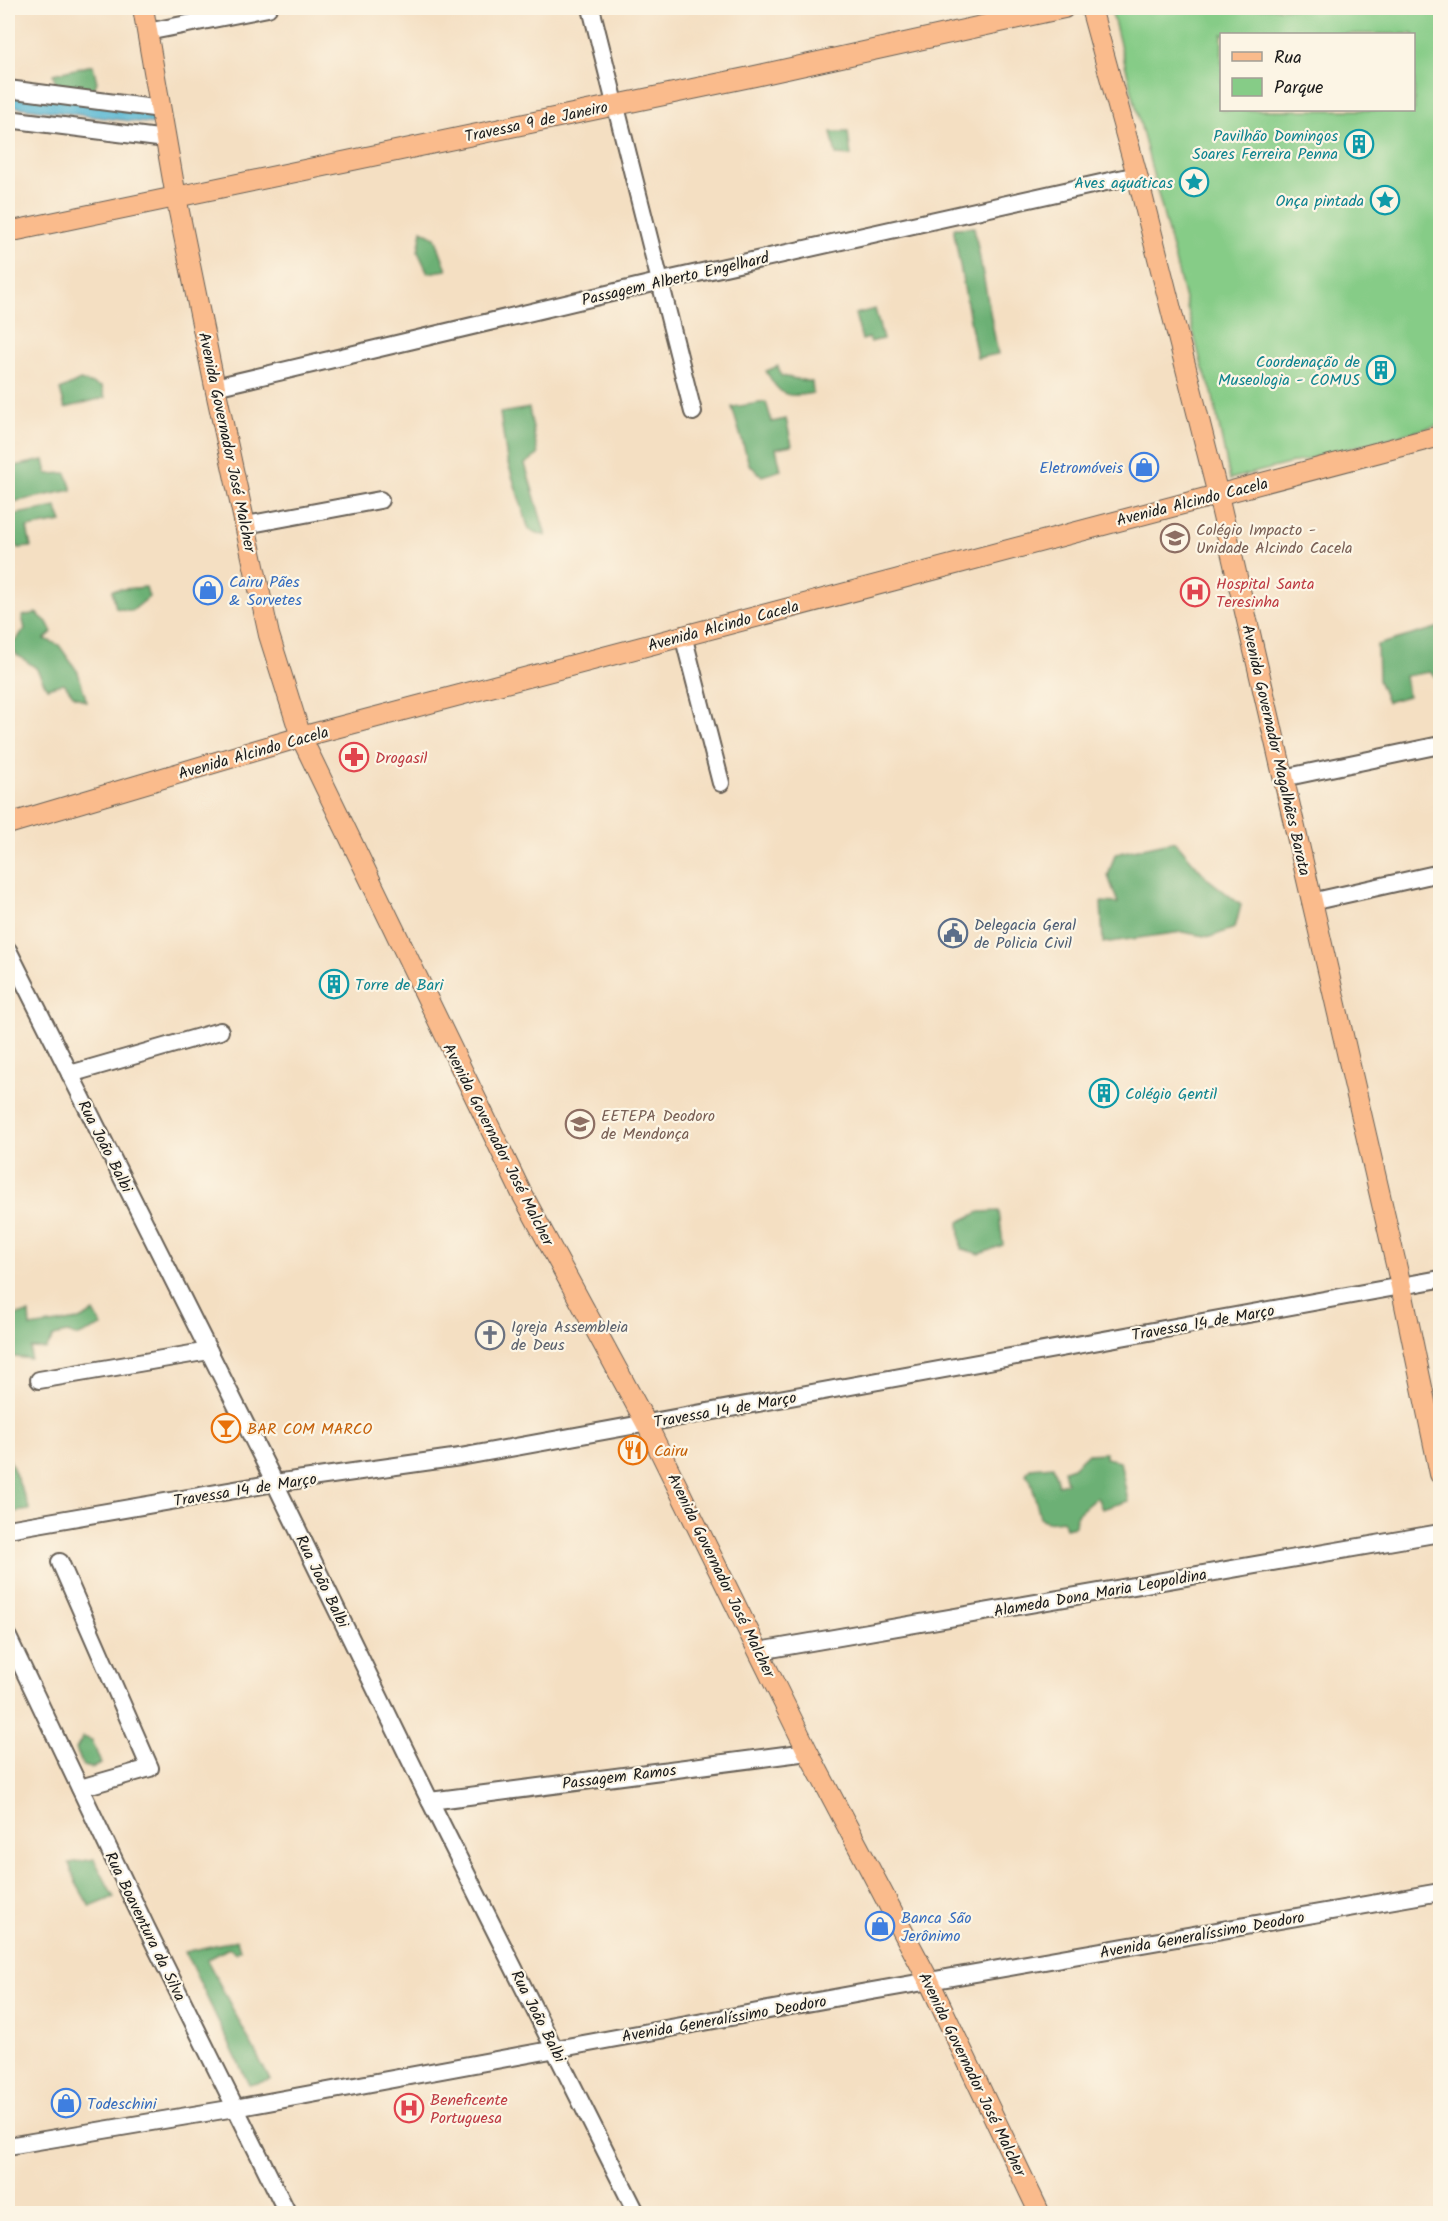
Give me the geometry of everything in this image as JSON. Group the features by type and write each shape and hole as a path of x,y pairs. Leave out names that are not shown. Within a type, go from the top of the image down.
{"main road":[{"name":"Avenida Governador José Malcher","path":"143,8 176,197 215,387 270,635 301,737 521,1192 646,1423 808,1752 929,1981 1040,2214"},
{"name":"Travessa 9 de Janeiro","path":"8,232 1064,8"},
{"name":"Avenida Governador Magalhães Barata","path":"1091,8 1137,175 1218,495 1401,1286 1440,1474"},
{"name":"Avenida Alcindo Cacela","path":"8,824 301,737 1440,436"}],"street":[{"path":"147,32 268,8"},
{"path":"591,8 662,280 693,412"},
{"path":"8,90 161,109"},
{"path":"8,119 166,139"},
{"name":"Passagem Alberto Engelhard","path":"215,387 662,280 1137,175"},
{"path":"246,525 380,500"},
{"path":"683,635 721,783"},
{"path":"1283,778 1440,745"},
{"path":"1311,902 1440,873"},
{"name":"Rua João Balbi","path":"8,950 637,2214"},
{"path":"70,1074 220,1031"},
{"name":"Travessa 14 de Março","path":"8,1529 275,1483 460,1457 1440,1279"},
{"path":"39,1380 208,1351"},
{"name":"Alameda Dona Maria Leopoldina","path":"759,1651 1440,1533"},
{"path":"60,1562 150,1768 80,1788"},
{"name":"Rua Boaventura da Silva","path":"8,1637 146,1927 288,2214"},
{"name":"Passagem Ramos","path":"430,1800 808,1752"},
{"name":"Avenida Generalíssimo Deodoro","path":"8,2146 235,2108 929,1981 1440,1892"}],"green space":[{"path":"1440,8 1440,425 1230,479 1212,392 1202,366 1111,9"},
{"path":"93,65 97,82 91,96 57,88 53,74"},
{"path":"831,132 848,132 851,156 836,155"},
{"path":"974,227 998,354 977,358 954,233 954,228"},
{"path":"422,230 435,237 447,270 428,273 418,252"},
{"path":"875,309 883,339 870,342 869,338 862,340 855,314"},
{"path":"778,366 781,376 812,382 813,393 790,395 780,391 766,371"},
{"path":"80,380 102,387 105,398 65,408 60,390"},
{"path":"766,402 772,422 786,419 792,445 776,448 781,470 762,476 749,464 732,407"},
{"path":"529,408 538,455 525,464 546,536 529,530 507,460 500,413"},
{"path":"44,460 47,474 66,473 72,490 8,503 10,467"},
{"path":"56,507 62,522 27,528 31,547 17,548 10,515"},
{"path":"146,587 149,597 132,611 116,608 112,590"},
{"path":"36,613 47,622 52,632 45,639 59,645 78,672 87,702 73,695 64,683 47,688 36,668 16,654 10,642 16,640 25,629 22,616"},
{"path":"1440,627 1440,681 1430,672 1405,676 1408,696 1387,702 1378,680 1377,645"},
{"path":"1175,841 1207,878 1241,905 1235,928 1210,937 1182,932 1103,943 1101,902 1118,903 1108,876 1115,854"},
{"path":"999,1211 1003,1245 980,1254 961,1249 959,1222 980,1212"},
{"path":"94,1312 102,1326 79,1336 67,1333 54,1336 46,1349 31,1348 30,1359 8,1356 8,1316 29,1313 30,1327 79,1320"},
{"path":"1105,1453 1105,1458 1120,1461 1128,1501 1102,1509 1097,1497 1077,1514 1075,1526 1065,1528 1063,1520 1047,1522 1040,1518 1031,1481 1026,1474 1030,1468 1053,1466 1058,1485 1067,1483 1064,1470 1073,1467 1087,1454"},
{"path":"8,1456 30,1510 8,1513"},
{"path":"83,1737 92,1740 101,1764 92,1768 83,1766 76,1749"},
{"path":"94,1859 114,1897 90,1907 76,1883 69,1863"},
{"path":"237,1940 240,1950 236,1953 229,1948 207,1960 270,2080 249,2085 185,1952"}],"water":[{"path":"8,93 159,110 161,125 8,106"}],"place":[{"name":"Pavilhão Domingos Soares Ferreira Penna","path":"1359,144"},
{"name":"Aves aquáticas","path":"1194,182"},
{"name":"Onça pintada","path":"1385,200"},
{"name":"Coordenação de Museologia - COMUS","path":"1381,370"},
{"name":"Eletromóveis","path":"1144,467"},
{"name":"Colégio Impacto - Unidade Alcindo Cacela","path":"1175,538"},
{"name":"Cairu Pães & Sorvetes","path":"208,590"},
{"name":"Hospital Santa Teresinha","path":"1195,592"},
{"name":"Drogasil","path":"354,757"},
{"name":"Delegacia Geral de Policia Civil","path":"953,933"},
{"name":"Torre de Bari","path":"334,984"},
{"name":"Colégio Gentil","path":"1104,1093"},
{"name":"EETEPA Deodoro de Mendonça","path":"580,1124"},
{"name":"Igreja Assembleia de Deus","path":"490,1335"},
{"name":"BAR COM MARCO","path":"226,1428"},
{"name":"Cairu","path":"633,1450"},
{"name":"Banca São Jerônimo","path":"880,1926"},
{"name":"Todeschini","path":"66,2103"},
{"name":"Beneficente Portuguesa","path":"409,2108"}]}
